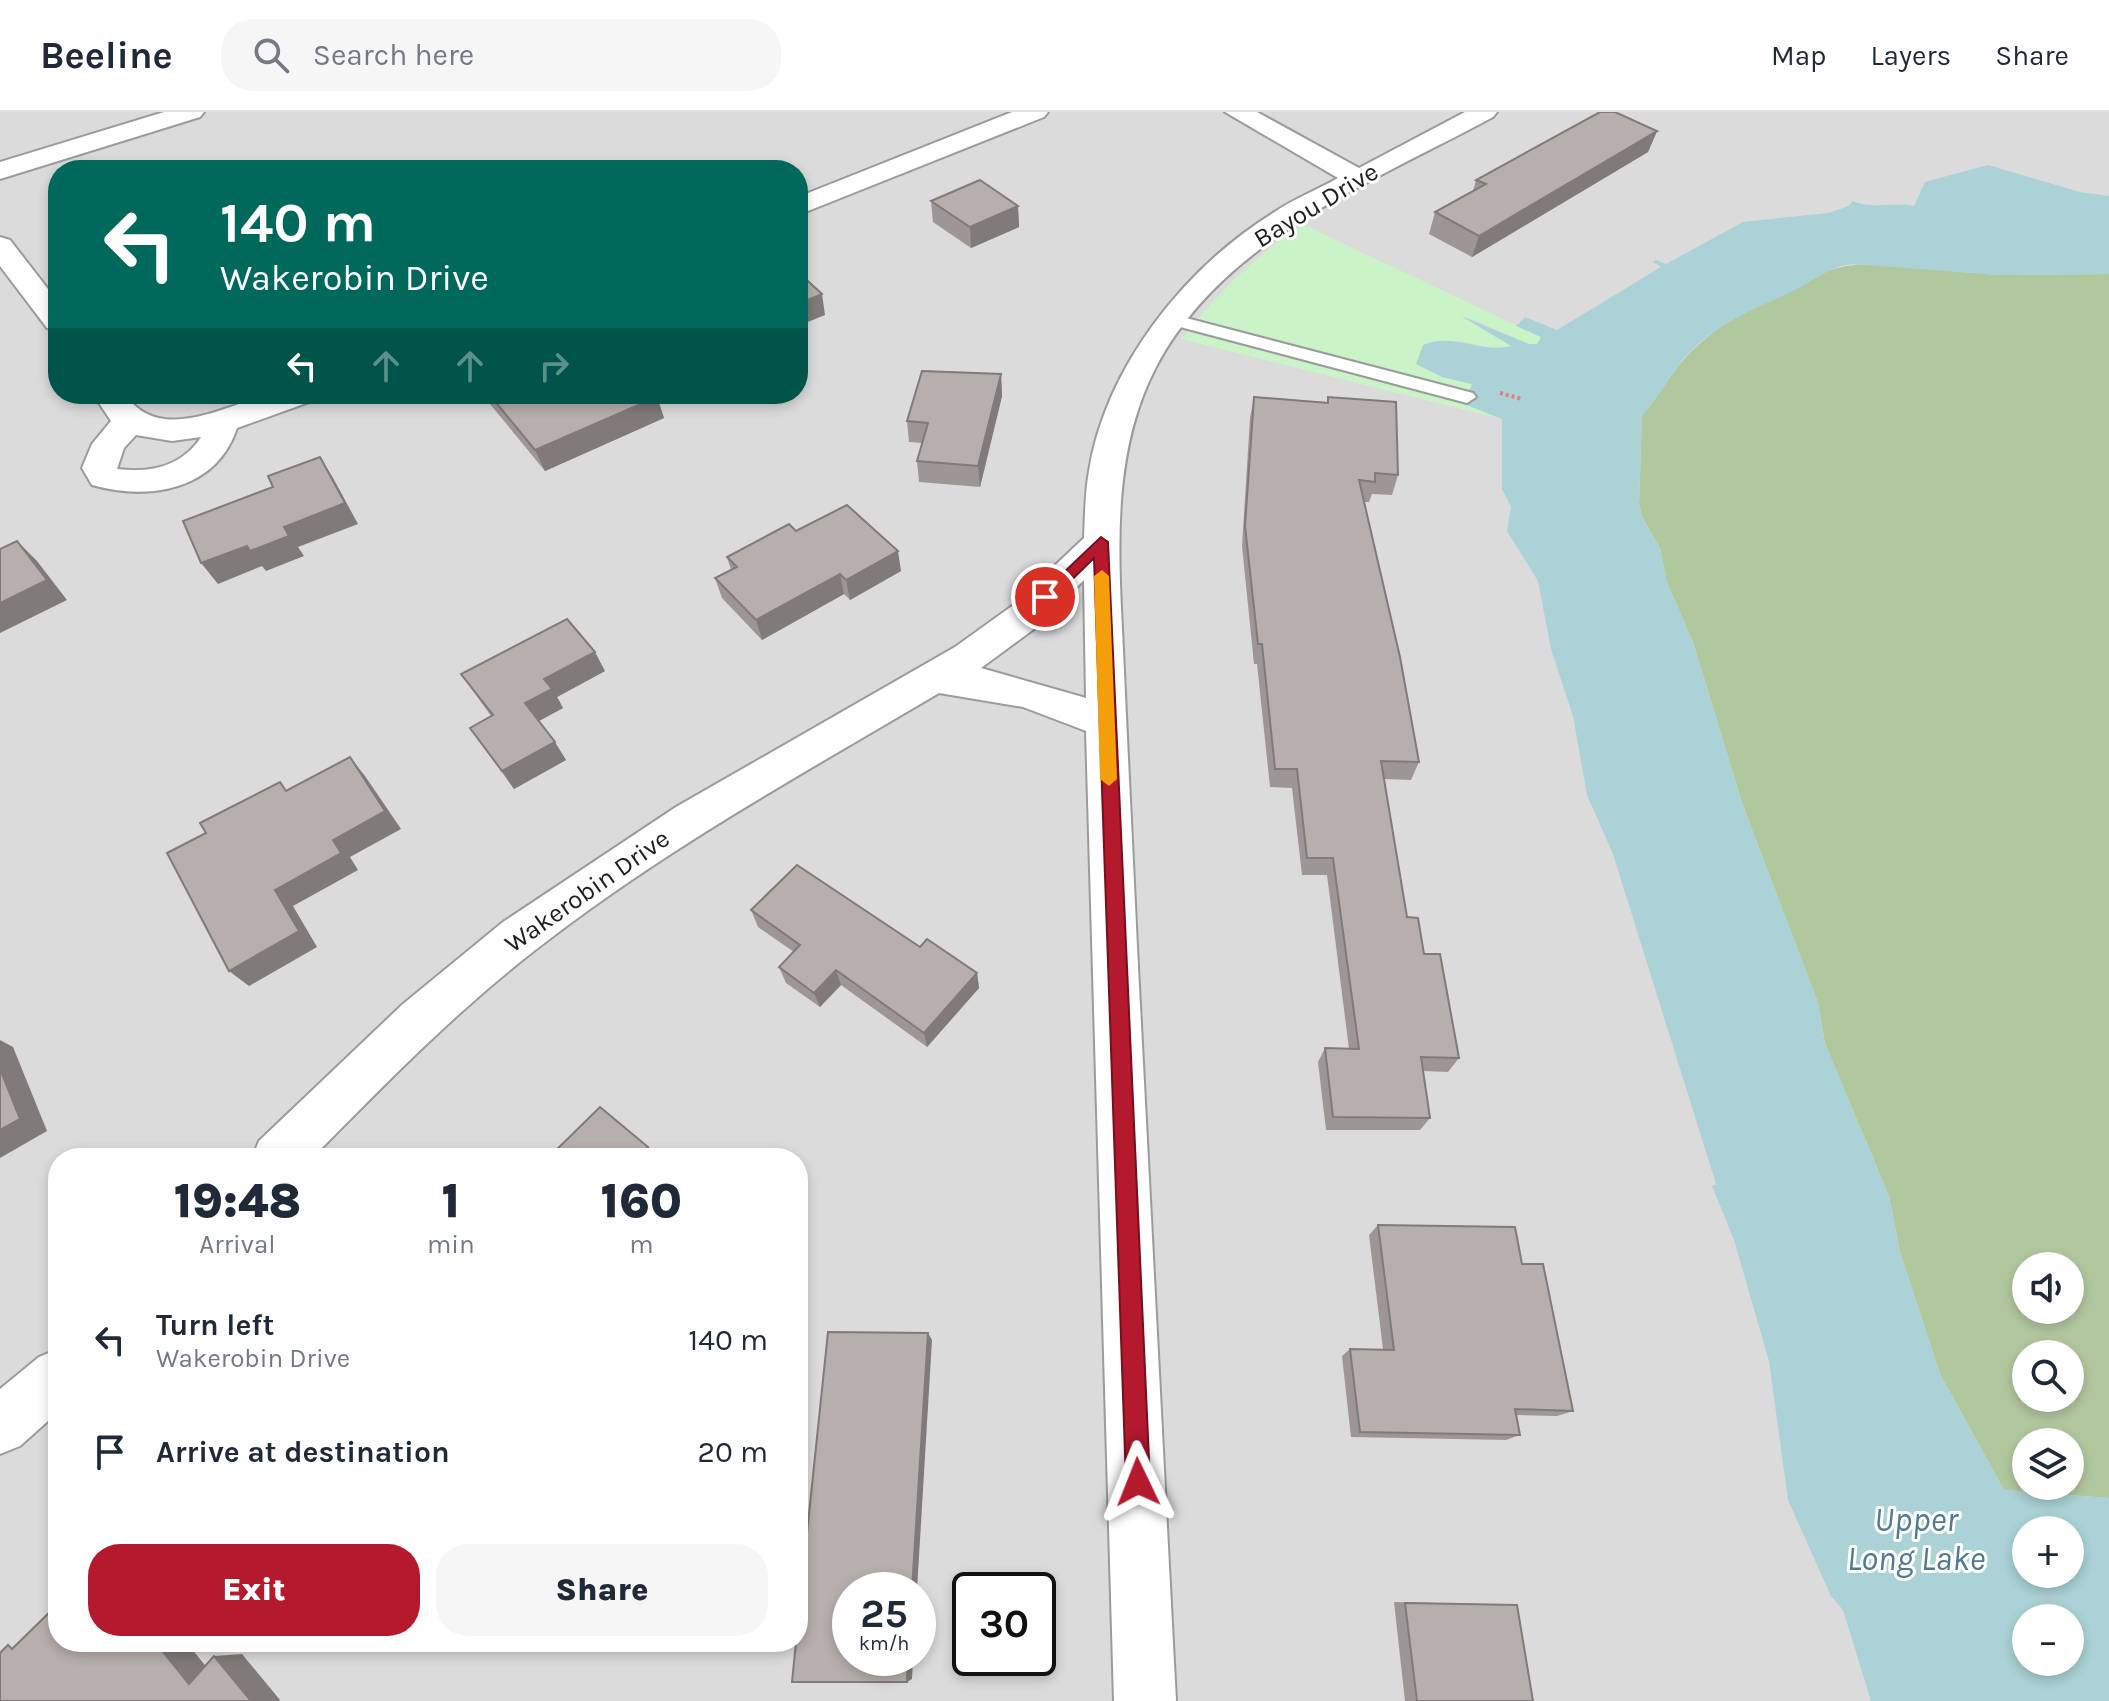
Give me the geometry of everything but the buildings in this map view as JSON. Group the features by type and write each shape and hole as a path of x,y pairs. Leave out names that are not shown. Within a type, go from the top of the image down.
{"street":[{"path":"0,171 191,112"},
{"path":"808,203 1035,112"},
{"path":"1238,112 1356,177"},
{"name":"Bayou Drive","path":"1145,1701 1106,722 1101,542 1106,469 1123,409 1140,368 1171,319 1201,286 1270,228 1356,177 1484,112"},
{"path":"0,246 48,309"},
{"path":"117,404 130,421 154,430 223,421 272,404"},
{"path":"130,421 109,444 99,468 104,477 117,482 156,481 185,470 213,447 223,421"},
{"name":"Wakerobin Drive","path":"287,1148 419,1019 519,936 691,819 805,750 937,678 1025,616 1101,542"},
{"path":"937,678 1003,684 1058,701 1106,722"},
{"path":"0,1426 48,1385"}],"lane":[{"path":"1171,319 1467,397"}],"shaded area":[{"path":"0,112 2109,112 2109,1701 0,1701"}],"green space":[{"path":"1304,225 1541,337 1537,344 1529,344 1465,316 1511,346 1493,348 1461,341 1442,377 1473,384 1465,404 1502,419 1181,339 1238,276 1269,249"},
{"path":"1868,264 1999,275 2109,274 2109,1498 2084,1496 2084,1428 2012,1428 2012,1491 2004,1490 1940,1374 1900,1252 1889,1196 1825,1044 1818,1003 1742,803 1694,645 1667,582 1660,548 1642,517 1639,504 1642,415 1681,363 1723,325 1771,295 1823,273"}],"water":[{"name":"Upper Long Lake","path":"1988,165 2080,192 2109,196 2109,274 1999,275 1852,264 1828,272 1722,327 1686,356 1642,415 1639,504 1642,517 1660,548 1667,582 1694,645 1742,803 1818,1003 1825,1044 1889,1196 1900,1252 1940,1374 2004,1490 2012,1491 2012,1500 2084,1500 2084,1496 2109,1498 2109,1701 1871,1701 1843,1610 1831,1596 1788,1500 1769,1361 1734,1240 1712,1186 1716,1184 1613,854 1587,795 1573,716 1551,649 1538,581 1507,531 1511,507 1502,489 1502,419 1464,404 1472,384 1442,377 1416,364 1423,345 1434,342 1500,348 1511,346 1461,316 1529,344 1537,344 1541,337 1516,326 1525,317 1557,330 1661,267 1653,262 1656,260 1666,264 1743,222 1828,213 1849,206 1852,201 1868,205 1914,206 1925,182"}],"slow traffic":[{"path":"1102,576 1109,779"}],"route":[{"path":"1045,597 1101,542 1138,1482"}]}
